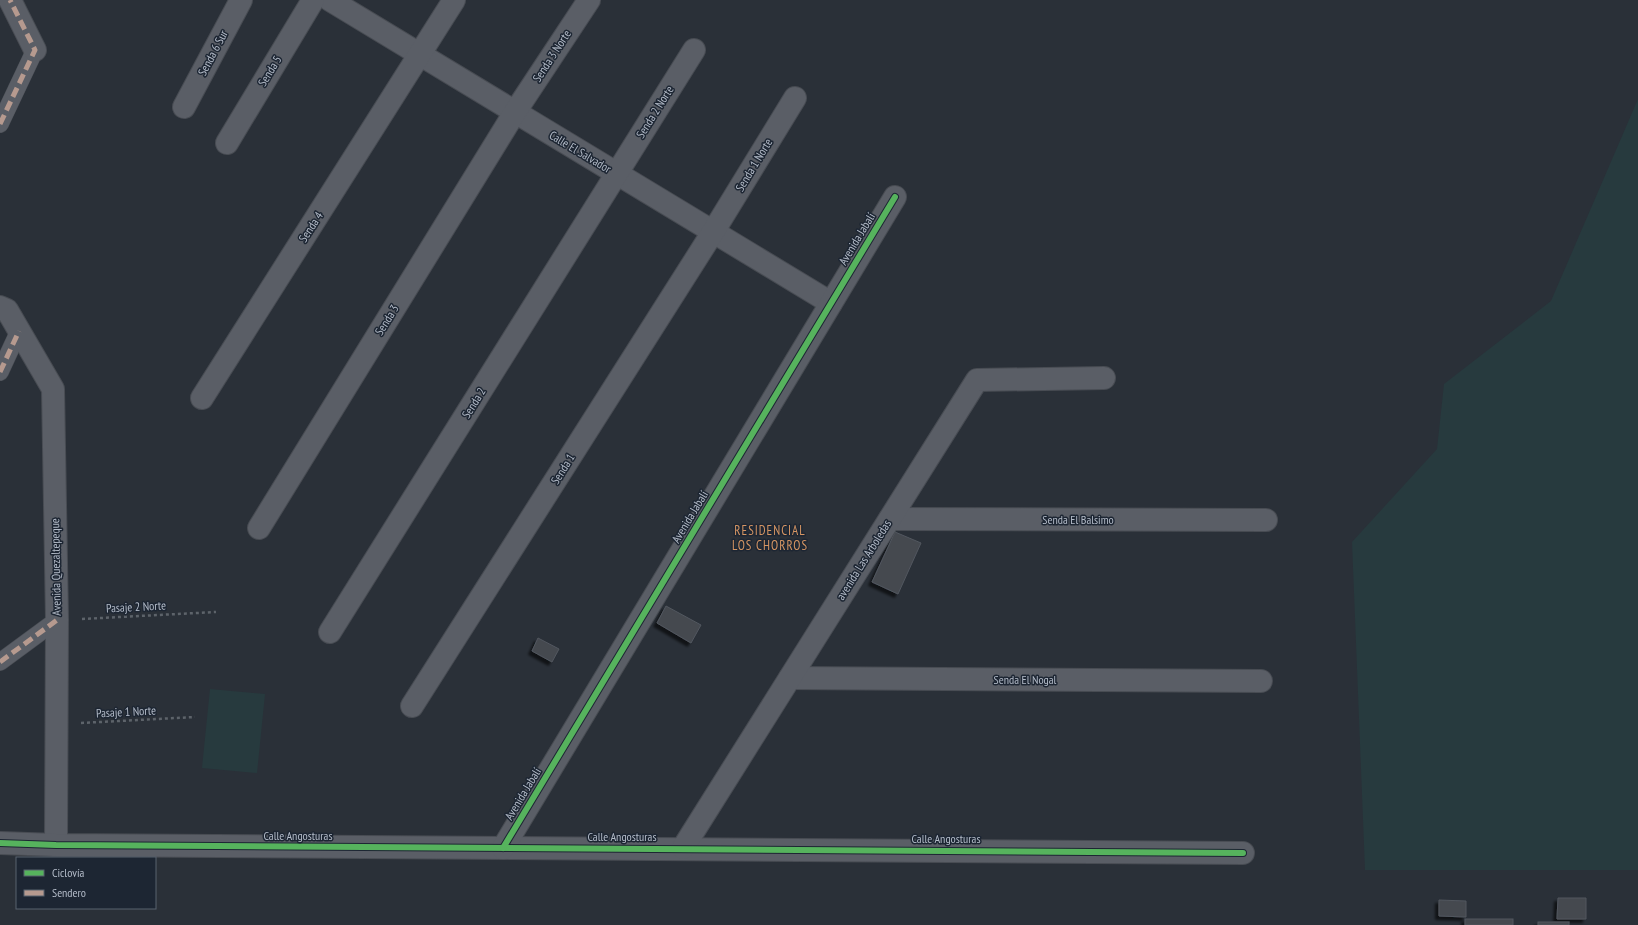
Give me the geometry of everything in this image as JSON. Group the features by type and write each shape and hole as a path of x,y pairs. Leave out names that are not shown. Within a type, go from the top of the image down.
{"street":[{"path":"0,124 35,50 10,0"},
{"name":"Senda 6 Sur","path":"184,107 241,0"},
{"name":"Senda 5","path":"227,143 313,0"},
{"name":"Calle El Salvador","path":"330,0 831,303"},
{"name":"Senda 4","path":"202,398 421,55 454,0"},
{"name":"Senda 3 Norte","path":"515,112 589,0"},
{"name":"Senda 2 Norte","path":"617,174 694,50"},
{"name":"Senda 1 Norte","path":"713,232 795,98"},
{"name":"Senda 3","path":"259,528 515,112"},
{"name":"Senda 2","path":"330,632 617,174"},
{"name":"Avenida Jabalí","path":"504,848 895,197"},
{"name":"Senda 1","path":"412,706 713,232"},
{"name":"Avenida Quezaltepeque","path":"0,307 7,310 53,389 57,620 56,845"},
{"path":"0,372 19,331"},
{"name":"avenida Las Arboledas","path":"683,848 977,380 1104,378"},
{"name":"Senda El Balsimo","path":"890,519 1266,520"},
{"path":"0,662 57,620"},
{"name":"Senda El Nogal","path":"790,678 1261,681"},
{"name":"Calle Angosturas","path":"0,843 56,845 683,848 1243,853"}],"green space":[{"path":"1638,99 1638,870 1365,870 1352,542 1437,449 1444,384 1551,301"},
{"path":"210,689 265,694 257,773 202,768"}],"building":[{"path":"895,532 921,543 898,594 872,582"},
{"path":"666,606 701,625 691,643 657,623"},
{"path":"538,638 559,649 552,662 532,651"},
{"path":"1558,898 1586,898 1586,919 1557,919"},
{"path":"1439,900 1466,901 1466,917 1439,916"},
{"path":"1465,919 1513,919 1513,925 1465,925"},
{"path":"1538,922 1569,922 1569,925 1538,925"}],"marked path":[{"path":"0,124 35,50 10,0"},
{"path":"0,372 19,331"},
{"path":"0,662 57,620"}],"cycle path":[{"path":"503,848 895,197"},
{"path":"0,843 56,845 1243,853"}],"district":[{"name":"RESIDENCIAL LOS CHORROS","path":"770,538"}]}
